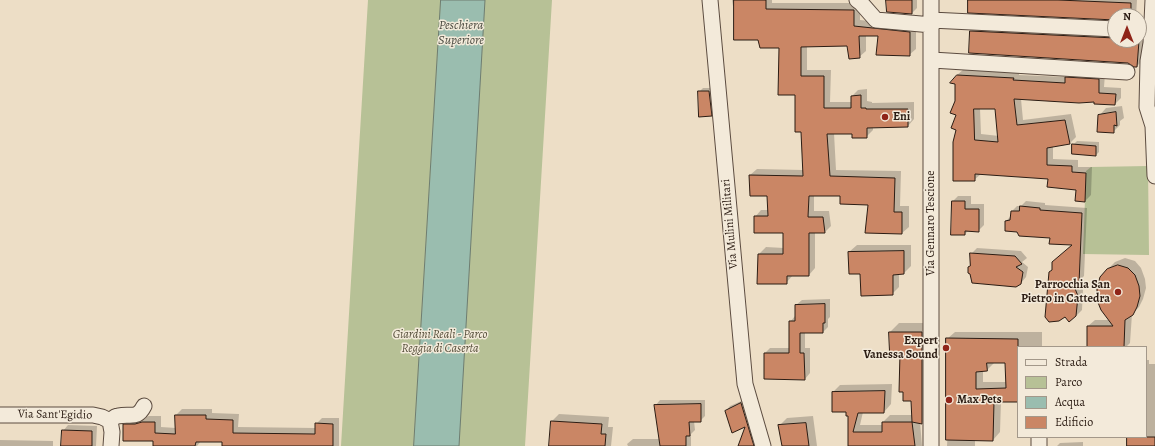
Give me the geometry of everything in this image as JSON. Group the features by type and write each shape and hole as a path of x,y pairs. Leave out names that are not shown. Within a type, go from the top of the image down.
{"street":[{"name":"Via Mulini Militari","path":"710,0 745,384 763,446"},
{"path":"857,0 861,2 876,20 1107,29"},
{"name":"Via Gennaro Tescione","path":"931,0 931,446"},
{"path":"1152,0 1147,107 1154,126 1155,176"},
{"path":"932,60 1127,72"},
{"path":"111,446 112,432 110,421 117,416 137,415 141,412 144,406"},
{"name":"Via Sant'Egidio","path":"0,414 93,415 110,421"}],"green space":[{"name":"Giardini Reali - Parco Reggia di Caserta","path":"368,0 552,0 525,446 341,446"},
{"path":"1148,166 1149,255 1083,254 1086,171 1091,167"}],"water":[{"name":"Peschiera Superiore","path":"441,0 485,0 459,446 414,446"}],"building":[{"path":"734,0 766,0 766,9 854,10 854,26 910,32 910,56 876,55 878,36 859,36 860,58 849,59 847,46 801,47 801,76 824,76 824,108 851,108 851,96 861,95 861,108 908,109 908,127 867,128 867,138 852,138 852,134 827,134 830,176 895,178 894,212 902,212 902,234 865,233 868,205 840,204 840,196 809,196 808,217 823,217 825,233 809,233 809,276 787,276 787,284 757,284 758,254 783,254 783,233 754,233 754,216 768,216 767,196 750,196 749,175 803,176 801,132 795,132 795,95 778,95 779,48 760,48 758,40 734,40"},
{"path":"886,0 912,0 912,14 887,12"},
{"path":"968,0 1058,0 1131,3 1131,8 1107,8 1107,20 968,13"},
{"path":"970,31 1107,38 1107,48 1138,48 1137,67 1134,67 1128,63 969,53"},
{"path":"957,75 1014,78 1013,80 1065,83 1065,77 1099,79 1099,93 1116,94 1115,105 1094,104 1094,102 1079,103 1014,99 1017,125 1065,120 1070,144 1047,148 1047,165 1072,166 1072,172 1086,173 1085,202 1075,201 1076,190 1047,187 1048,179 975,174 975,181 953,181 953,142 956,130 951,128 956,115 950,113 955,101 955,84 950,83","holes":["974,109 995,109 998,142 975,140"]},
{"path":"698,91 709,91 712,116 699,117"},
{"path":"1116,112 1117,126 1114,125 1114,133 1097,132 1098,115"},
{"path":"1072,144 1096,146 1096,156 1072,154"},
{"path":"952,201 965,201 965,209 979,209 979,232 965,231 965,235 951,235"},
{"path":"1020,206 1040,208 1040,210 1082,213 1079,283 1074,286 1078,296 1076,316 1069,322 1065,317 1059,321 1049,322 1045,317 1049,272 1052,270 1052,262 1072,245 1049,244 1050,238 1019,236 1017,232 1005,231 1005,221 1010,220 1011,211 1019,211"},
{"path":"904,251 904,274 893,275 893,295 861,296 860,274 849,274 848,252"},
{"path":"970,253 1015,256 1022,264 1016,267 1023,272 1021,284 1016,287 972,283 970,274 968,273 968,267 970,266"},
{"name":"Parrocchia San Pietro in Cattedra","path":"1118,265 1128,268 1135,275 1139,286 1140,296 1133,315 1125,320 1124,346 1087,346 1087,326 1113,326 1101,310 1097,300 1097,288 1100,277 1107,269"},
{"path":"825,304 825,323 823,323 823,333 800,333 800,353 804,353 805,380 764,379 764,353 789,353 789,321 795,321 795,305"},
{"path":"889,332 922,332 922,424 912,422 911,401 903,401 903,392 899,392 900,353 890,353"},
{"path":"946,338 1018,339 1017,402 994,402 993,441 946,440","holes":["987,363 1005,363 1006,388 976,389 976,372 987,371"]},
{"path":"885,391 884,413 858,413 853,432 882,432 882,422 912,422 915,446 848,446 848,416 846,416 846,412 832,412 832,392"},
{"path":"741,403 754,446 738,446 745,427 732,433 725,411"},
{"path":"701,404 701,422 689,422 690,436 686,436 686,446 660,446 654,405"},
{"path":"175,415 206,415 206,419 233,420 233,433 315,434 315,423 333,424 333,446 222,446 222,442 196,442 195,446 153,446 153,441 123,441 123,424 155,422 155,433 175,434"},
{"path":"551,421 602,424 601,434 606,434 605,446 549,446"},
{"path":"806,423 809,446 782,446 778,425"},
{"path":"62,430 92,431 92,446 61,446"},
{"path":"1155,437 1155,446 1127,446 1127,438"}],"place":[{"name":"Eni","path":"885,117"},
{"name":"Parrocchia San Pietro in Cattedra","path":"1118,292"},
{"name":"Expert Vanessa Sound","path":"946,348"},
{"name":"Max Pets","path":"949,400"}]}
